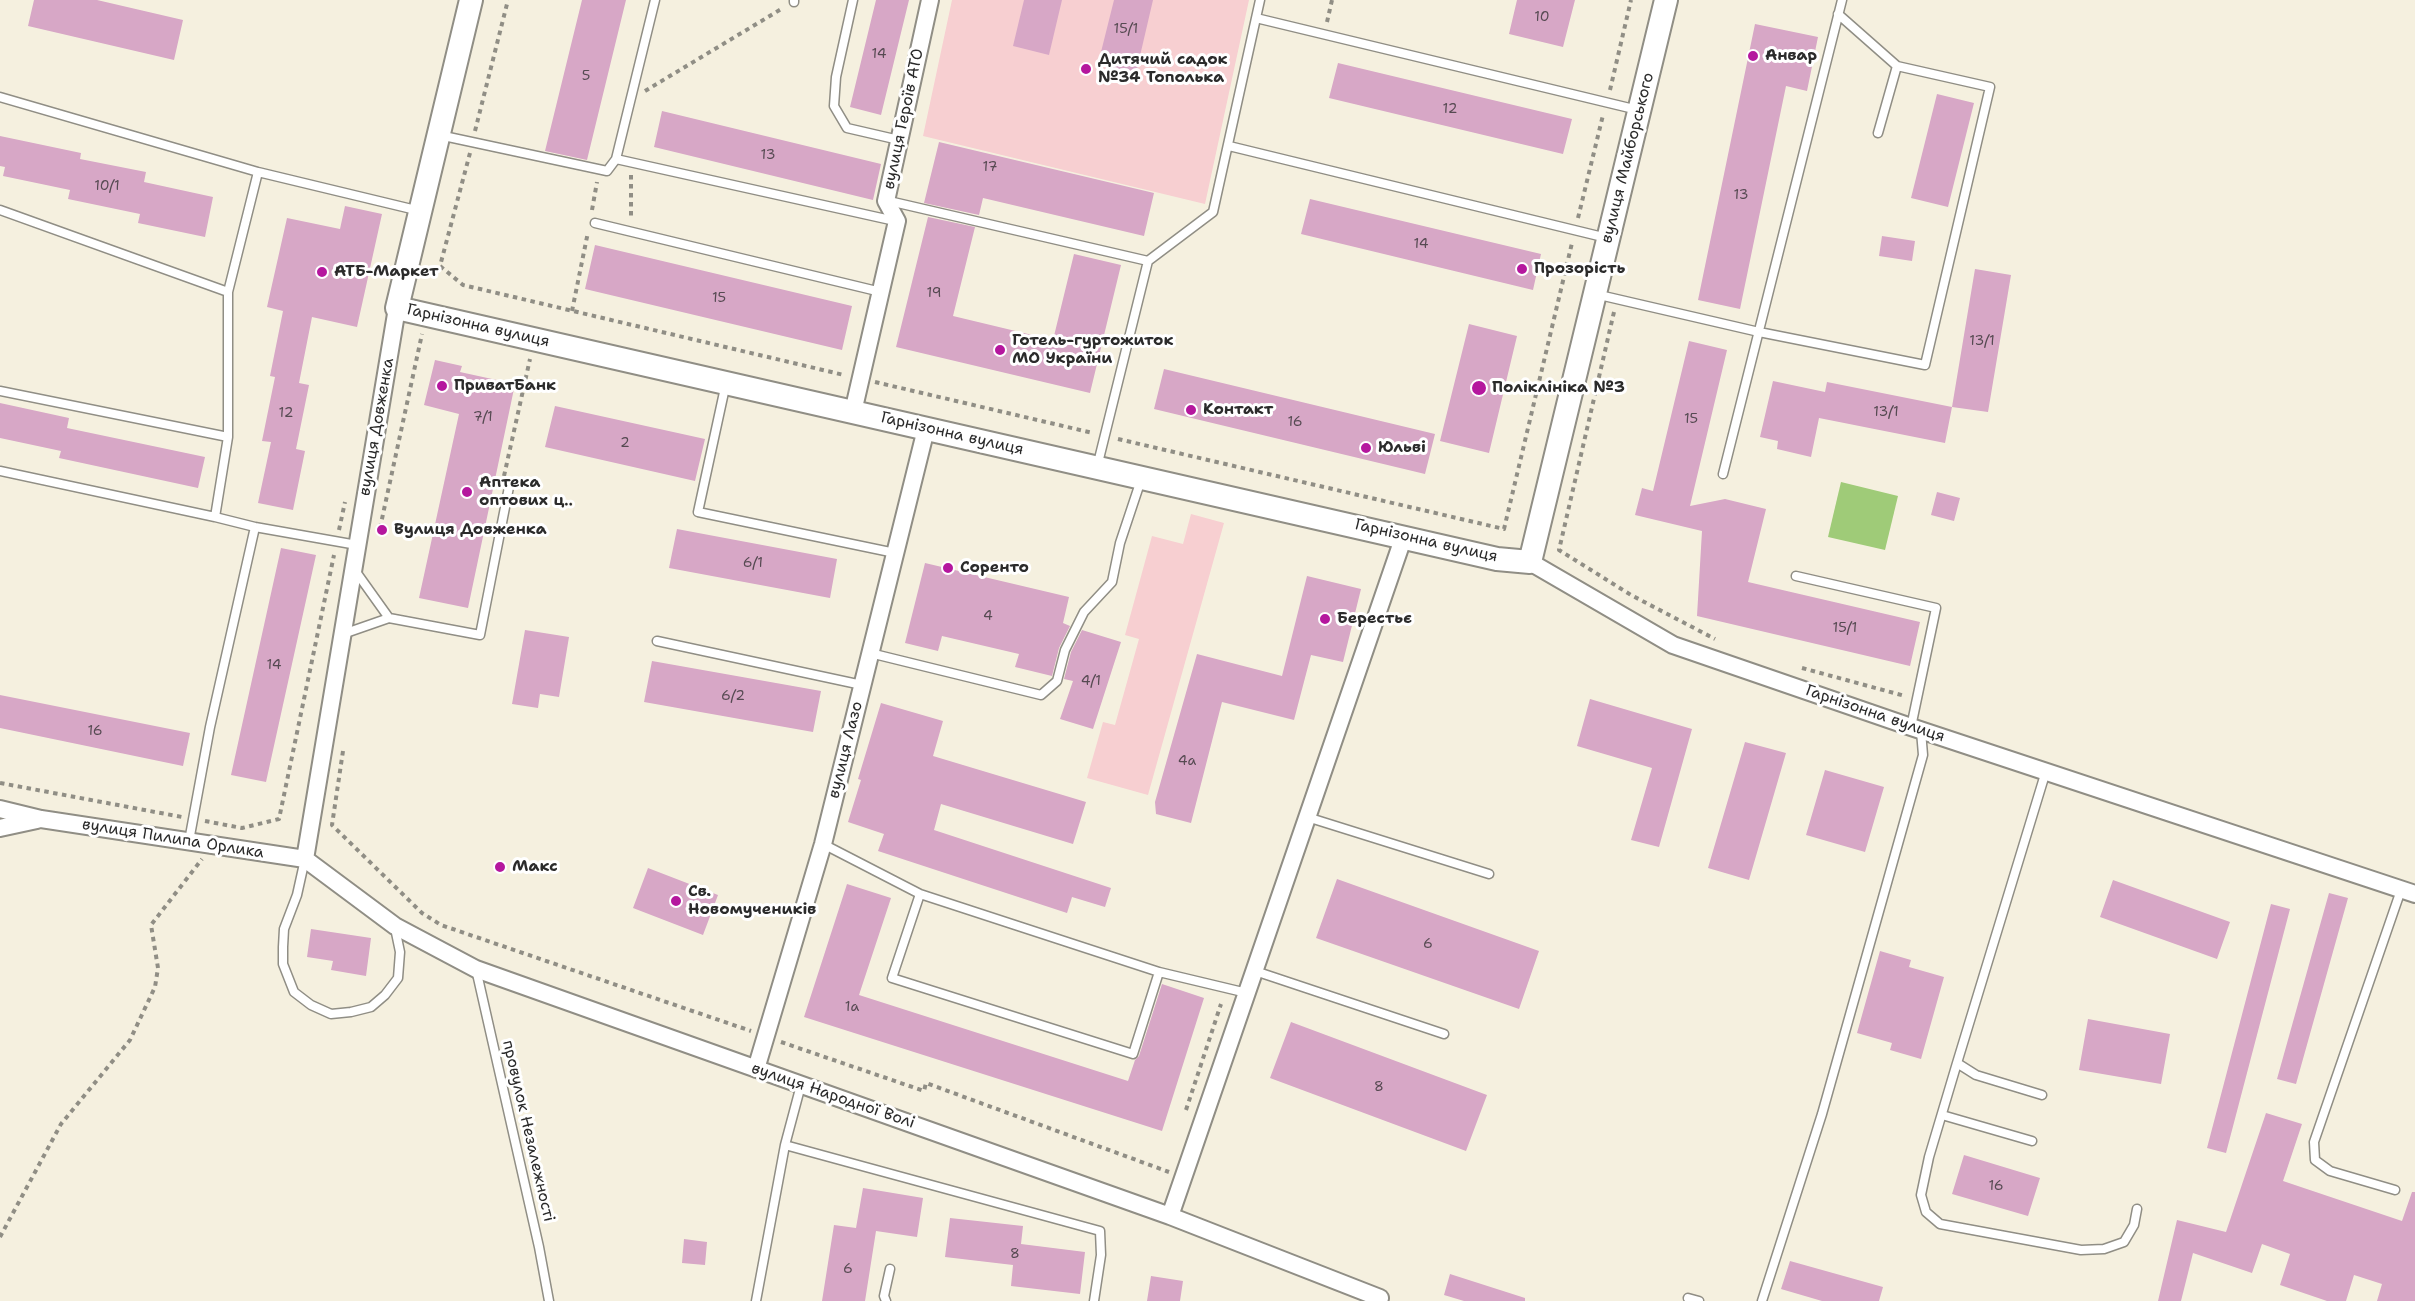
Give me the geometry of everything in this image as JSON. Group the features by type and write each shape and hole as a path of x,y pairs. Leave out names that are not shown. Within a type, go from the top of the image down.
{"street":[{"name":"вулиця Довженка","path":"305,859 397,308 471,0"},
{"name":"вулиця Героїв АТО","path":"897,221 886,201 930,0"},
{"name":"вулиця Майборського","path":"1530,562 1666,0"},
{"path":"853,412 897,221"},
{"name":"Гарнізонна вулиця","path":"397,308 1497,559 1530,562 1673,645 2408,892"},
{"name":"вулиця Лазо","path":"756,1069 823,844 926,429"},
{"path":"1170,1216 1404,536"},
{"name":"вулиця Пилипа Орлика","path":"0,809 41,819 305,859"},
{"path":"0,828 41,819"},
{"name":"вулиця Народної Волі","path":"305,859 395,926 476,969 1170,1216 1379,1300"}],"lane":[{"path":"439,135 607,171 616,159 655,0"},
{"path":"853,0 836,77 834,106 847,128 899,140"},
{"path":"1097,467 1148,261 1213,212 1260,0"},
{"path":"1723,474 1842,0"},
{"path":"1595,294 1758,332 1925,365 1990,87 1897,66 1838,14"},
{"path":"1256,18 1639,110"},
{"path":"1878,133 1897,66"},
{"path":"0,97 258,172 420,211"},
{"path":"1229,146 1608,238"},
{"path":"616,159 897,221"},
{"path":"215,517 228,437 228,292 258,172"},
{"path":"886,201 1148,261"},
{"path":"0,210 228,292"},
{"path":"592,224 881,292"},
{"path":"726,383 698,512 895,553"},
{"path":"0,391 228,437"},
{"path":"0,471 255,527 357,545"},
{"path":"870,653 1041,695 1057,681 1065,650 1084,612 1112,582 1120,543 1141,478"},
{"path":"342,634 389,618 480,635 509,487"},
{"path":"189,841 210,728 255,527"},
{"path":"353,569 389,618"},
{"path":"1762,1301 1822,1114 1923,755 1916,728 1917,699 1936,608 1796,576"},
{"path":"657,641 862,685"},
{"path":"2046,770 1957,1063 1921,1195 1926,1212 1940,1224 2081,1250 2104,1250 2124,1242 2133,1225 2137,1209"},
{"path":"1307,817 1489,874"},
{"path":"823,844 920,894 1159,972 1247,993"},
{"path":"305,859 297,895 284,929 283,947 284,964 294,992 311,1005 331,1014 351,1012 371,1007 385,995 398,978 400,952 395,926"},
{"path":"2395,1190 2330,1171 2315,1160 2314,1142 2408,892"},
{"path":"920,894 892,978 1133,1054 1159,972"},
{"name":"провулок Незалежності","path":"476,969 539,1247 549,1301"},
{"path":"1255,971 1444,1034"},
{"path":"1957,1063 1976,1075 2042,1095"},
{"path":"756,1301 785,1145 801,1085"},
{"path":"1942,1115 2032,1141"},
{"path":"785,1145 1100,1231 1101,1255 1094,1301"},
{"path":"886,1301 884,1296 890,1269"},
{"path":"1688,1298 1699,1301"}],"path":[{"path":"1324,34 1332,0"},
{"path":"1508,511 1631,0"},
{"path":"631,100 794,1"},
{"path":"631,162 631,232"},
{"path":"591,213 600,170"},
{"path":"572,311 592,224"},
{"path":"1617,300 1559,550 1631,595 1722,642"},
{"path":"379,534 421,334 431,336"},
{"path":"519,357 542,362"},
{"path":"509,487 502,486 530,360"},
{"path":"0,783 242,828 279,819 346,496"},
{"path":"1797,667 1917,699"},
{"path":"344,744 332,825 422,913 441,925 924,1091 926,1083 1184,1177"},
{"path":"0,1237 61,1125 130,1040 154,987 158,968 151,925 213,844"},
{"path":"1184,1115 1221,1005"}],"shaded area":[{"name":"Дитячий садок №34 Тополька","path":"952,0 1249,0 1205,204 923,136"},
{"path":"1191,514 1224,523 1148,795 1087,778 1103,722 1115,725 1139,639 1125,635 1152,536 1183,544"}],"green space":[{"path":"1841,482 1898,496 1885,550 1828,537"}],"building":[{"path":"34,0 97,0 183,20 174,60 28,26"},
{"path":"582,0 626,0 587,160 545,151"},
{"path":"876,0 909,0 881,115 850,107"},
{"path":"1024,0 1062,0 1049,55 1013,46"},
{"path":"1114,0 1153,0 1136,73 1098,64"},
{"path":"1517,0 1575,0 1563,47 1509,34"},
{"path":"1755,24 1818,37 1807,91 1786,86 1740,309 1698,300"},
{"path":"1338,63 1572,119 1563,154 1329,98"},
{"path":"1937,94 1974,103 1948,207 1911,198"},
{"path":"662,111 881,164 873,200 654,147"},
{"path":"0,136 81,153 80,159 146,172 144,182 213,197 205,237 138,223 140,214 68,199 70,190 3,176 5,167 0,166"},
{"path":"939,142 1154,193 1144,236 983,198 979,215 924,203"},
{"path":"1310,199 1541,254 1533,290 1301,234"},
{"path":"345,206 382,214 357,327 312,317 299,383 309,385 296,449 305,451 293,510 258,503 271,442 262,441 275,377 270,376 283,311 267,307 287,218 340,229"},
{"path":"928,217 975,227 953,316 1053,340 1074,254 1121,265 1090,393 896,347"},
{"path":"1882,236 1915,241 1912,261 1879,256"},
{"path":"595,245 852,306 842,350 585,289"},
{"path":"1975,269 2011,275 1988,412 1952,407"},
{"path":"1469,324 1517,336 1489,453 1440,441"},
{"path":"1689,341 1727,350 1690,506 1725,499 1766,509 1748,582 1920,622 1910,666 1697,616 1702,531 1635,515 1642,488 1653,491"},
{"path":"435,360 462,366 460,372 515,384 468,608 419,598 459,414 424,405"},
{"path":"1164,369 1435,434 1425,474 1154,409"},
{"path":"1773,381 1825,392 1827,382 1952,407 1945,443 1819,418 1811,457 1777,449 1778,441 1760,437"},
{"path":"0,403 69,418 67,428 205,457 198,488 59,458 61,451 0,438"},
{"path":"555,406 705,439 695,481 545,447"},
{"path":"1937,492 1960,498 1954,521 1931,515"},
{"path":"677,529 837,559 830,598 669,568"},
{"path":"281,548 316,555 266,782 231,775"},
{"path":"925,563 1069,597 1063,623 1070,626 1059,648 1052,676 1015,667 1019,654 942,636 938,651 905,643"},
{"path":"1307,576 1361,589 1343,662 1311,655 1294,720 1222,702 1191,823 1156,814 1155,802 1197,654 1282,676"},
{"path":"525,630 569,637 559,697 540,694 538,708 512,704"},
{"path":"1082,630 1121,642 1093,729 1060,719 1073,681 1064,679 1071,652"},
{"path":"652,661 821,691 813,732 644,702"},
{"path":"0,695 190,733 183,766 0,728"},
{"path":"1590,699 1692,729 1659,847 1631,840 1652,768 1577,746"},
{"path":"881,703 943,721 933,756 1086,802 1073,844 941,804 934,830 1111,888 1105,907 1072,897 1067,913 878,851 884,834 848,822 861,780 858,779"},
{"path":"1745,742 1786,753 1749,880 1708,868"},
{"path":"1825,770 1884,787 1865,852 1806,835"},
{"path":"648,868 718,895 703,935 633,908"},
{"path":"1337,879 1539,951 1519,1009 1316,938"},
{"path":"2113,880 2230,922 2217,959 2100,917"},
{"path":"847,884 891,898 859,995 1128,1081 1135,1060 1139,1056 1162,984 1204,998 1162,1131 804,1017"},
{"path":"2329,893 2348,898 2296,1084 2277,1079"},
{"path":"2271,904 2290,909 2226,1153 2207,1148"},
{"path":"311,929 371,938 366,976 331,970 333,961 307,957"},
{"path":"1880,951 1911,960 1909,967 1944,977 1921,1059 1890,1050 1892,1043 1857,1033"},
{"path":"2088,1019 2170,1034 2161,1084 2079,1070"},
{"path":"1291,1022 1487,1095 1466,1151 1270,1078"},
{"path":"2266,1113 2302,1124 2283,1181 2402,1221 2412,1192 2415,1192 2415,1301 2377,1301 2382,1284 2354,1275 2346,1301 2327,1301 2280,1285 2290,1254 2262,1244 2252,1273 2193,1253 2181,1301 2158,1301 2177,1220 2226,1232"},
{"path":"1964,1155 2040,1178 2028,1216 1952,1194"},
{"path":"863,1188 923,1198 917,1237 876,1231 865,1301 822,1301 834,1225 856,1228"},
{"path":"950,1218 1023,1226 1021,1244 1085,1252 1080,1294 1011,1286 1013,1265 945,1257"},
{"path":"684,1239 707,1242 705,1265 682,1263"},
{"path":"1790,1261 1883,1287 1879,1301 1822,1301 1781,1289"},
{"path":"1450,1274 1525,1298 1525,1301 1464,1301 1444,1295"},
{"path":"1151,1276 1183,1281 1180,1301 1147,1301"}],"place":[{"name":"Анвар","path":"1753,56"},
{"name":"Дитячий садок №34 Тополька","path":"1086,69"},
{"name":"Прозорість","path":"1522,269"},
{"name":"АТБ-Маркет","path":"322,272"},
{"name":"Готель-гуртожиток МО України","path":"1000,350"},
{"name":"ПриватБанк","path":"442,386"},
{"name":"Поліклініка №3","path":"1479,388"},
{"name":"Контакт","path":"1191,410"},
{"name":"Юльві","path":"1366,448"},
{"name":"Аптека оптових ц‥","path":"467,492"},
{"name":"Вулиця Довженка","path":"382,530"},
{"name":"Соренто","path":"948,568"},
{"name":"Берестьє","path":"1325,619"},
{"name":"Макс","path":"500,867"},
{"name":"Св. Новомучеників","path":"676,901"}]}
